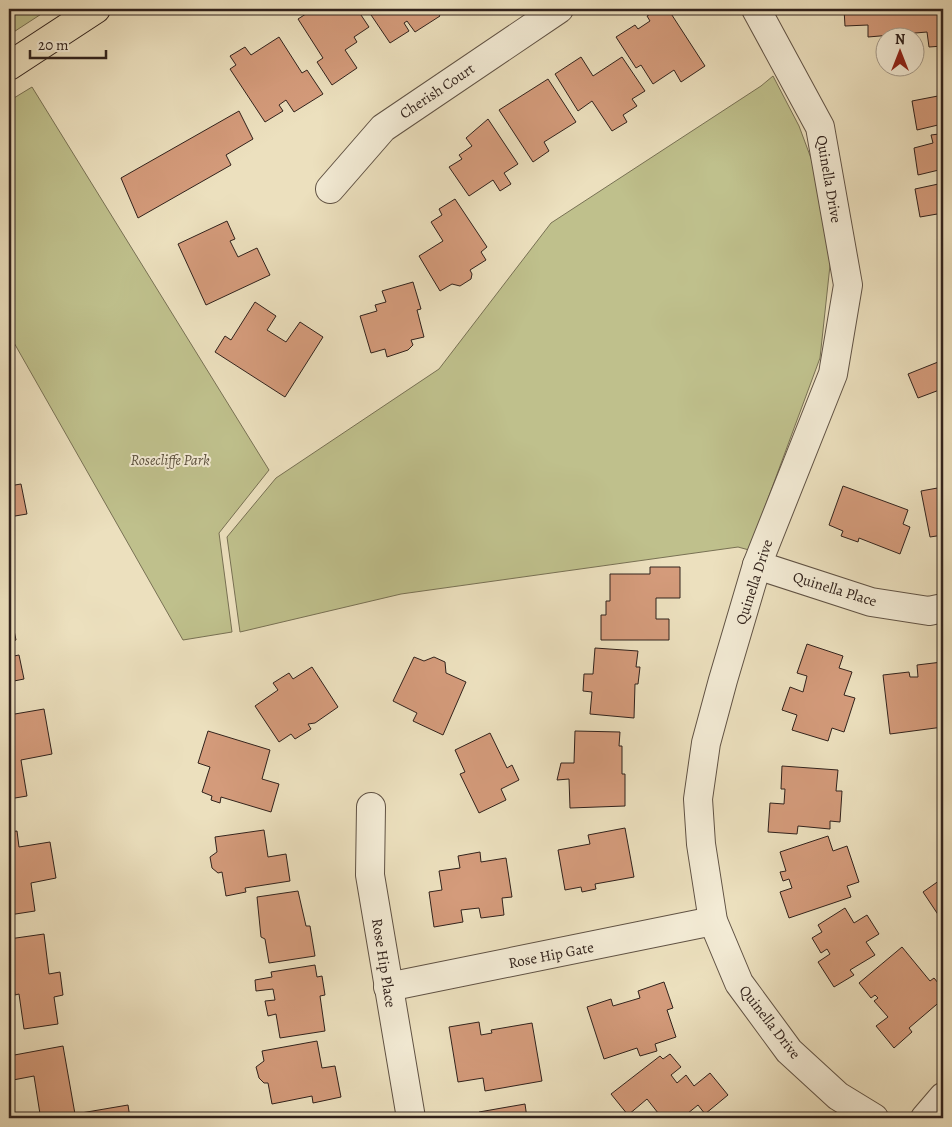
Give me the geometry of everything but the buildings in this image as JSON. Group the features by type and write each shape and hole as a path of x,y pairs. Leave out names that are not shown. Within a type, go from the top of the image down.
{"main road":[{"path":"9,66 96,9"}],"street":[{"name":"Cherish Court","path":"330,189 383,128 559,9"},
{"name":"Quinella Drive","path":"756,9 820,128 848,285 834,374 757,565 722,680 706,743 698,798 701,844 713,921 739,983 789,1051 838,1096 874,1118"},
{"name":"Quinella Place","path":"757,565 871,602 929,611 943,608"},
{"name":"Rose Hip Place","path":"371,807 370,875 411,1118"},
{"name":"Rose Hip Gate","path":"388,988 713,921"},
{"path":"925,1118 943,1097"}],"green space":[{"path":"9,9 49,9 9,35"},
{"path":"773,76 799,126 818,177 831,256 820,358 749,550 738,547 401,594 240,632 227,537 276,478 439,369 551,223 761,86"},
{"name":"Rosecliffe Park","path":"32,87 269,470 219,533 232,632 183,640 9,334 9,101"}]}
